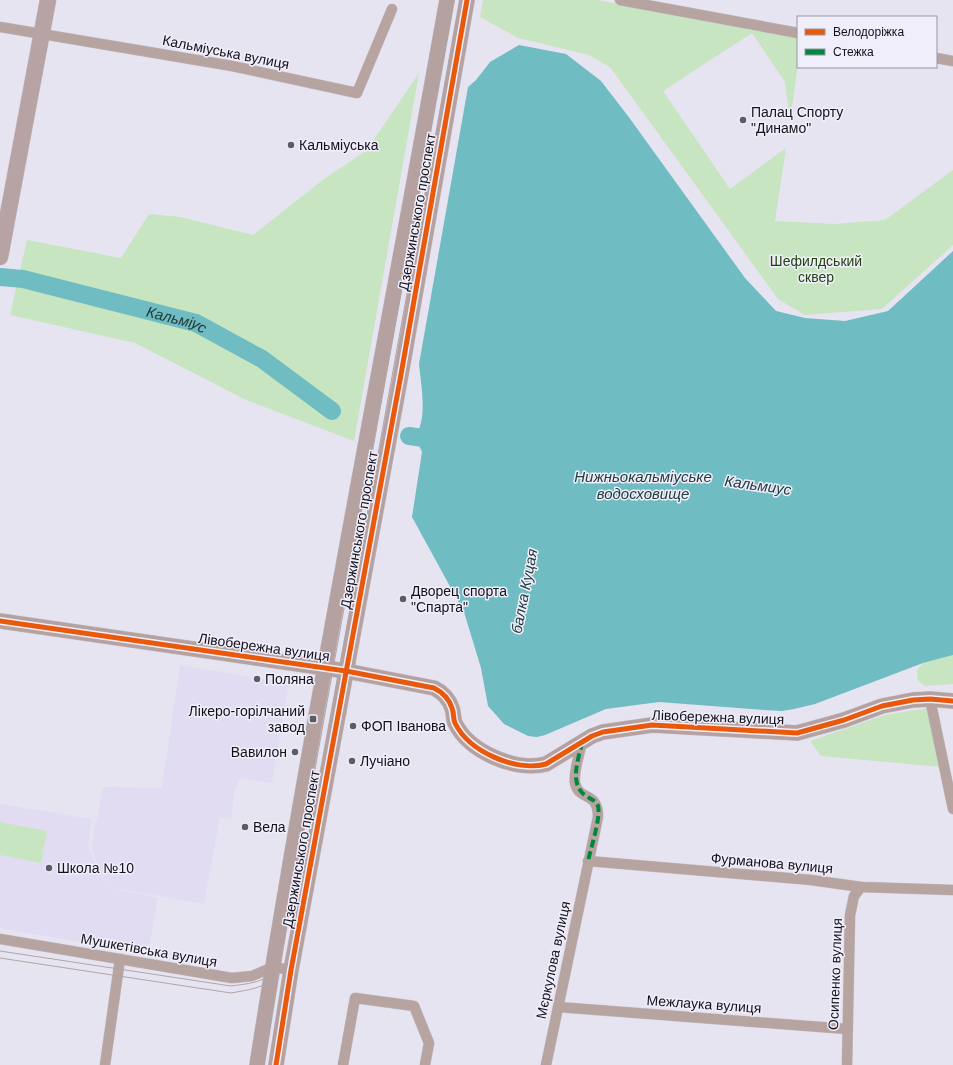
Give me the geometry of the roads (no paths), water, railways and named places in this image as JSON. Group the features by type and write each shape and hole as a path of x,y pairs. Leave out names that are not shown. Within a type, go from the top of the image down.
{"main road":[{"path":"0,257 48,0"}],"street":[{"name":"Дзержинського проспект","path":"257,1065 378,375 447,0"},
{"name":"Дзержинського проспект","path":"276,1065 291,970 400,380 467,0"},
{"path":"620,0 797,33"},
{"name":"Кальміуська вулиця","path":"0,27 232,66 357,93 392,10"},
{"path":"937,58 953,61"},
{"name":"Лівобережна вулиця","path":"0,621 346,671 434,688 445,695 452,708 455,723 477,748 502,760 538,766 555,759 582,742 604,732 652,725 797,733 844,720 882,706 930,699 953,701"},
{"path":"930,699 953,809"},
{"name":"Мєркулова вулиця","path":"546,1065 598,817 598,806 595,801 580,791 575,783 582,742"},
{"name":"Фурманова вулиця","path":"588,861 811,880 861,886 953,890"},
{"name":"Осипенко вулиця","path":"847,1065 850,915 854,896 861,886"},
{"name":"Мушкетівська вулиця","path":"0,939 232,978 252,976 273,967"},
{"path":"105,1065 120,959"},
{"path":"273,967 291,970"},
{"path":"343,1065 356,998 414,1006 429,1043 425,1065"},
{"name":"Межлаука вулиця","path":"558,1007 847,1029"}],"water":[{"name":"Нижньокальміуське водосховище","path":"519,45 566,54 601,81 745,278 776,311 805,318 845,321 888,311 953,251 953,655 923,663 815,704 782,711 659,702 606,709 537,737 528,736 504,724 488,706 481,668 464,612 412,517 422,452 415,437 419,429 423,411 419,364 468,87 476,80 490,62"}],"waterway":[{"name":"Кальміус","path":"0,277 23,279 196,323 262,359 332,411"},
{"name":"Кальмиус","path":"409,436 439,440"}],"tram line":[{"path":"264,1065 279,968 454,0"},
{"path":"270,1065 339,670 460,0"},
{"path":"0,951 231,986 261,980 266,978 275,970"},
{"path":"0,958 231,993 262,986 278,976"}],"place":[{"name":"Палац Спорту \"Динамо\"","path":"743,120"},
{"name":"Кальміуська","path":"291,145"},
{"name":"Дворец спорта \"Спарта\"","path":"403,599"},
{"name":"Поляна","path":"257,679"},
{"name":"Лікеро-горілчаний завод","path":"313,719"},
{"name":"ФОП Іванова","path":"353,726"},
{"name":"Вавилон","path":"295,752"},
{"name":"Лучіано","path":"352,761"},
{"name":"Вела","path":"245,827"},
{"name":"Школа №10","path":"49,868"}],"park label":[{"name":"Шефилдський сквер","path":"816,270"}],"water label":[{"name":"балка Куцая","path":"524,591"}]}
